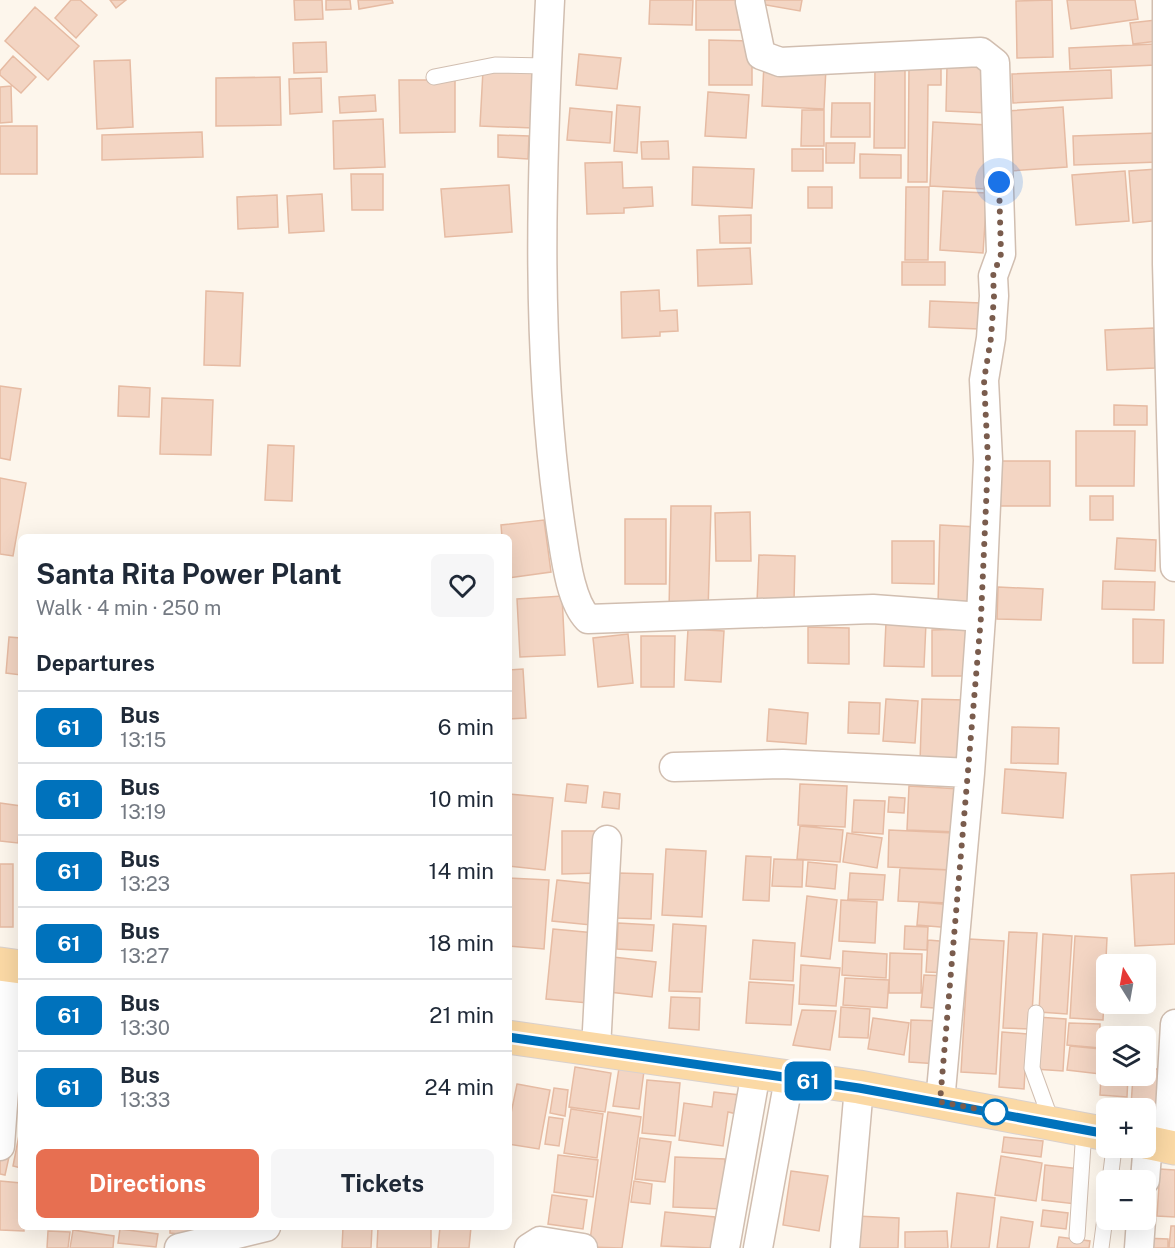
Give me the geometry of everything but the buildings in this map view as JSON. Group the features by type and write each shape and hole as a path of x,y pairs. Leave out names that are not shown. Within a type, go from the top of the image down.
{"main road":[{"path":"512,1038 859,1088 1095,1132"}],"street":[{"path":"550,0 543,181 543,323 555,488 565,555 581,612 588,619 873,609 981,617"},
{"path":"1167,0 1172,225 1175,567"},
{"path":"750,2 761,55 780,62 981,52 995,63 1001,254 993,276 991,338 984,380 988,460 981,617 970,773 940,1102"},
{"path":"674,767 783,764 970,773"},
{"path":"596,1049 607,840"},
{"path":"0,1146 11,966"},
{"path":"1149,1170 1159,1145 1175,1024"},
{"path":"725,1248 756,1072"},
{"path":"758,1248 789,1079"},
{"path":"845,1248 859,1088"},
{"path":"179,1248 254,1230"},
{"path":"1139,1248 1140,1230"},
{"path":"529,1248 540,1241 583,1248"}],"lane":[{"path":"434,77 495,65 547,66"},
{"path":"1036,1013 1032,1068 1052,1123"},
{"path":"1077,1236 1095,1132"},
{"path":"1101,1248 1103,1230"}],"bus line":[{"name":"61","path":"512,1038 859,1088 1096,1132"}],"route":[{"path":"995,1112 940,1102 970,773 981,617 988,460 984,380 991,338 993,276 1001,254 999,182"}]}
